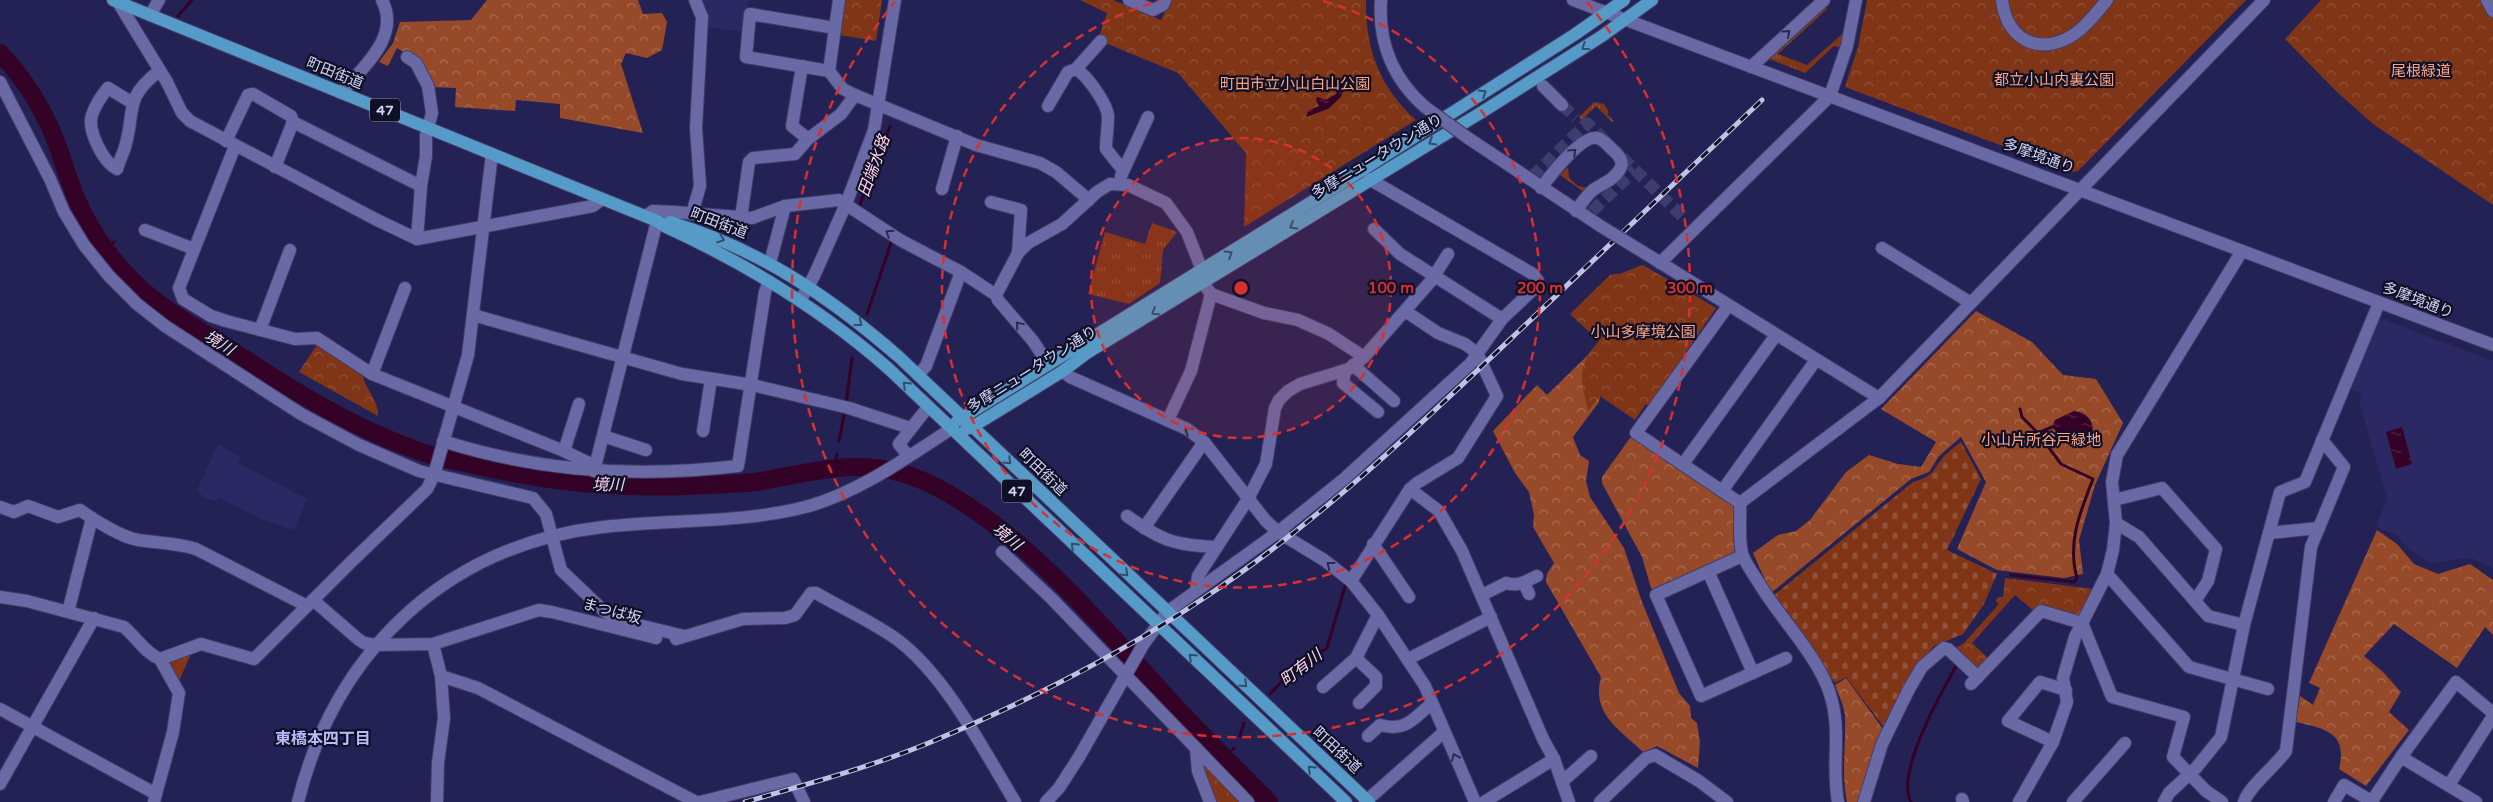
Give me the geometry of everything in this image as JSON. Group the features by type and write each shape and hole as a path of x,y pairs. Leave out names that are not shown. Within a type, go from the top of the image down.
{"main road":[{"name":"多摩ニュータウン通り","path":"951,429 972,427 1063,371 1202,276 1607,13 1624,0"},
{"name":"多摩ニュータウン通り","path":"951,429 962,417 1048,364 1370,179 1482,112 1625,20 1652,0"},
{"name":"町田街道","path":"116,1 602,198 731,243 770,262 870,332 918,375 1367,801"},
{"name":"町田街道","path":"661,218 769,281 861,345 1346,802"}],"street":[{"path":"150,15 159,0"},
{"path":"341,93 384,40 388,20 382,0"},
{"path":"692,214 700,186 696,128 702,17 695,0"},
{"path":"829,71 839,0"},
{"path":"800,301 846,204 874,130 880,106 895,0"},
{"path":"1129,0 1153,10 1163,5 1166,0"},
{"path":"1381,0 1382,32 1390,61 1407,90 1425,107 1576,211 1879,398"},
{"name":"多摩境通り","path":"1573,0 2081,189 2493,346"},
{"path":"1751,67 1824,0"},
{"path":"1660,263 1830,96 1847,46 1856,0"},
{"path":"2002,0 2003,11 2012,30 2027,42 2040,44 2059,42 2080,30 2107,0"},
{"path":"1740,503 1879,398 2264,0"},
{"path":"2487,0 2493,11"},
{"path":"116,1 167,82 182,113 190,121 275,167 417,239 593,206 602,198"},
{"path":"835,28 750,14 746,57 829,71 843,89 855,96 1000,154 1040,163 1056,172 1089,200"},
{"path":"1048,106 1068,72 1076,70 1101,41"},
{"path":"407,57 416,63 428,86 432,113 428,128 421,186 417,239"},
{"path":"802,66 792,126 808,139"},
{"path":"132,102 108,88 91,115 91,125 95,138 111,166 117,169 126,146 132,102 141,87 158,70"},
{"path":"1076,70 1081,72 1097,92 1109,115 1106,149 1123,170"},
{"path":"0,82 46,170 64,212 84,245 109,276 136,304 181,336 301,414 392,460 434,473 533,498 546,514 561,570 612,616 684,636"},
{"path":"1543,86 1562,105"},
{"path":"275,167 293,122 291,116 253,94 248,95 180,288 183,299 211,316 295,340 317,338 372,374 452,408 564,451 595,469"},
{"path":"741,218 749,162 753,158 794,154 808,139 841,114 855,96"},
{"path":"1119,183 1123,170 1148,118"},
{"path":"293,122 421,186"},
{"path":"942,189 957,136"},
{"path":"1541,188 1551,174 1583,143 1591,138 1601,139 1619,156 1622,164 1621,168 1610,181 1587,196 1576,211"},
{"path":"160,659 201,644 254,659 427,489 434,473 468,355 492,154"},
{"path":"1046,802 1059,788 1079,757 1143,645 1167,612 1278,532 1344,478 1470,364 1502,319 1538,285 1536,278 1370,179"},
{"path":"996,294 1018,253 1028,243 1062,224 1110,184 1119,183 1147,192 1166,203 1186,232 1210,294 1191,371 1168,420"},
{"path":"595,469 661,218 692,214 752,218 785,206 839,200 900,240 961,272 996,294 998,300 1033,341 1048,364"},
{"path":"991,202 1020,210 1018,253"},
{"path":"770,262 785,206"},
{"path":"1374,228 1400,254 1502,319"},
{"path":"145,230 194,249"},
{"path":"1882,248 1900,252 1972,303"},
{"path":"260,330 290,250"},
{"path":"2019,802 2053,742 2067,702 2063,678 2075,637 2107,574 2113,550 2116,523 2112,474 2120,450 2242,251"},
{"path":"1196,591 1198,576 1248,499 1266,464 1275,408 1279,400 1288,390 1300,384 1349,368 1364,357 1434,277 1448,254"},
{"path":"918,375 926,366 961,272"},
{"path":"443,443 515,460 595,469 667,473 738,466 752,384 764,292 769,281"},
{"path":"372,374 405,288"},
{"path":"1210,294 1264,313 1298,320 1329,334 1364,357"},
{"path":"2164,802 2169,793 2190,774 2221,737 2244,625 2280,492 2305,482 2379,303"},
{"path":"1728,306 1636,433 1740,503"},
{"path":"1351,581 1373,544 1410,490 1417,482 1458,458 1497,396 1477,353 1465,344 1438,333 1405,311"},
{"path":"473,315 682,374 752,384 845,408 910,428"},
{"path":"1683,464 1776,335"},
{"path":"1722,491 1816,360"},
{"path":"1349,368 1394,400"},
{"path":"1349,368 1343,383 1378,412"},
{"path":"1063,371 1070,377 1187,429 1204,442 1248,499 1278,532 1324,560 1351,581 1378,615 1425,686 1475,802"},
{"path":"703,431 712,379"},
{"path":"564,451 579,404"},
{"path":"907,457 899,444 928,407"},
{"path":"298,802 311,757 326,722 356,670 376,645 413,608 458,575 494,555 552,536 605,526 772,514 818,503 859,486 951,429"},
{"path":"603,436 646,450"},
{"path":"2244,802 2250,790 2277,765 2286,752 2311,547 2344,467 2322,440"},
{"path":"1144,528 1204,442"},
{"path":"2114,500 2162,488 2216,549 2208,581 2195,601"},
{"path":"1410,490 1439,511 1462,551 1554,759 1569,802"},
{"path":"1740,503 1742,556 1825,680 1833,701 1837,729 1838,751 1835,778 1838,802"},
{"path":"0,507 14,512 28,506 58,517 80,510 133,538 180,544 196,549 310,603 364,643 376,645 432,644 441,676 444,718 438,763 437,802"},
{"path":"1126,516 1144,528 1174,543 1216,547"},
{"path":"68,612 92,518"},
{"path":"2116,523 2139,537 2208,616 2244,625"},
{"path":"2269,533 2319,528"},
{"path":"1373,544 1409,597"},
{"path":"1002,552 1051,598 1126,674 1248,802"},
{"path":"1742,556 1656,594 1701,696 1786,658"},
{"path":"1708,571 1753,673"},
{"path":"2107,574 2189,667 2268,689"},
{"path":"1482,595 1506,583 1526,588 1537,576"},
{"name":"まつば坂","path":"432,644 532,612 552,612 628,633 670,641 743,619 795,615 811,593 816,593 899,641 915,656 957,708 1015,802"},
{"path":"0,597 94,618 124,627 136,636 152,656 160,659 179,693 173,732 155,798 0,708"},
{"path":"1864,802 1882,744 1922,667 1944,648 1948,649 1975,680 2041,611 2082,623"},
{"path":"1323,688 1356,658 1378,615"},
{"path":"1408,659 1491,617"},
{"path":"0,784 94,618"},
{"path":"2082,623 2112,697 2184,717 2174,758 2206,790 2222,802"},
{"path":"1356,658 1376,677 1376,686 1359,703"},
{"path":"441,676 478,688 696,802"},
{"path":"2053,742 2008,721 2040,682 2066,690"},
{"path":"2334,802 2344,785 2372,802 2401,756 2456,682 2493,714 2449,785"},
{"path":"1368,736 1380,725 1393,729 1403,727 1432,702"},
{"path":"1367,801 1444,732"},
{"path":"2073,802 2125,743"},
{"path":"1196,748 1198,771 1210,802"},
{"path":"1600,802 1646,758 1655,755 1699,781 1727,802"},
{"path":"1563,781 1591,756"},
{"path":"2401,756 2476,802"},
{"path":"1484,802 1554,759"},
{"path":"700,802 793,779 804,802"}],"shaded area":[{"path":"699,0 748,0 745,32 706,27"},
{"path":"2382,319 2493,361 2493,569 2472,558 2431,563 2408,549 2398,536 2376,527 2387,498 2360,405 2361,393 2348,388 2378,320"},
{"path":"218,444 241,457 238,463 307,499 294,530 261,519 219,498 216,501 204,498 197,490"}],"green space":[{"path":"487,0 638,0 643,14 662,13 667,22 662,50 647,58 626,53 621,64 643,133 560,118 560,104 516,100 515,111 455,107 456,88 431,87 420,63 397,48 388,66 379,62 393,43 400,22 471,20"},
{"path":"845,0 882,0 876,41 839,35"},
{"name":"町田市立小山白山公園","path":"1080,0 1113,0 1161,20 1171,0 1366,0 1368,34 1377,66 1384,81 1403,108 1416,120 1244,227 1246,153 1178,73 1098,40 1107,13"},
{"name":"都立小山内裏公園","path":"1867,0 2246,0 2078,171 2072,172 1845,87 1858,47"},
{"name":"尾根緑道","path":"2321,0 2493,0 2493,205 2373,124 2337,92 2285,39"},
{"path":"1823,5 1827,9 1778,54 1807,65 1847,30 1842,48 1834,46 1805,73 1769,59 1768,56"},
{"path":"1594,102 1604,104 1609,112 1607,114 1614,121 1612,122 1596,106 1582,120 1579,117"},
{"path":"1568,167 1569,178 1578,186 1588,188 1584,192 1560,175"},
{"path":"1152,223 1177,232 1163,250 1160,283 1129,304 1088,294 1105,232 1145,244"},
{"path":"1643,265 1608,401 1600,396 1599,402 1573,437 1580,455 1589,461 1586,481 1590,497 1624,548 1642,602 1679,693 1690,706 1691,718 1697,723 1700,742 1698,768 1657,746 1643,752 1609,720 1600,701 1601,677 1546,582 1547,574 1554,563 1533,527 1534,515 1529,492 1515,473 1493,431 1537,385 1547,395 1587,356 1599,341 1610,275 1620,274"},
{"name":"小山多摩境公園","path":"1643,265 1716,308 1649,406 1646,404 1635,420 1600,396 1588,411 1582,374 1587,359 1599,341 1570,314 1610,275 1620,274"},
{"name":"小山片所谷戸緑地","path":"1976,311 2032,342 2063,375 2096,379 2123,423 2095,485 2079,540 2083,574 2064,578 1997,570 1957,549 1986,482 1961,437 1939,456 1929,472 1911,479 1771,593 1753,553 1778,535 1796,531 1810,520 1846,472 1869,455 1898,464 1921,467 1936,442 1881,409"},
{"path":"318,343 363,374 376,404 378,416 299,372"},
{"path":"1630,438 1634,438 1733,504 1736,509 1738,548 1735,554 1654,590 1651,588 1642,557 1602,483 1602,477"},
{"path":"1961,442 1981,479 1947,550 1997,574 1984,604 1963,634 1934,646 1912,673 1883,726 1846,677 1835,683 1773,596 1913,482 1933,472 1945,455"},
{"path":"2377,530 2397,544 2414,564 2438,574 2470,564 2493,580 2493,635 2485,627 2457,668 2394,624 2364,656 2383,672 2401,692 2389,712 2409,730 2366,786 2339,769 2340,747 2332,735 2317,727 2296,722 2300,696 2313,705 2320,688 2309,683"},
{"path":"2005,578 2094,589 2079,618 2034,611 2015,595 1972,643 1989,659 1982,667 1975,667 1956,648 1964,643 1999,604 1996,601 1998,597 2003,597"},
{"path":"192,652 178,683 167,661"},
{"path":"1846,678 1883,729 1860,802 1847,802 1845,792 1845,714 1835,685"},
{"path":"1205,763 1242,802 1213,802 1202,764"}],"water":[{"path":"1343,75 1348,76 1349,79 1341,97 1328,109 1306,117 1308,111 1319,106 1316,100 1317,97 1326,100 1336,94"},
{"path":"2074,411 2087,416 2092,423 2092,437 2086,443 2067,439 2052,427 2055,420"},
{"path":"2402,427 2412,464 2396,469 2386,432"}],"waterway":[{"path":"178,16 192,0"},
{"name":"境川","path":"0,53 17,72 38,104 55,139 83,213 98,239 126,275 168,311 322,407 392,441 422,452 499,471 558,480 617,486 737,484 837,468 857,467 898,472 919,479 953,496 986,518 1051,573 1189,721 1269,802"},
{"name":"田端水路","path":"859,207 890,126"},
{"name":"田端水路","path":"867,314 892,240"},
{"path":"105,247 114,242"},
{"name":"田端水路","path":"846,404 852,358"},
{"path":"2020,409 2022,417 2038,433"},
{"name":"田端水路","path":"839,441 845,410"},
{"path":"2011,575 2074,582 2077,578 2074,565 2074,540 2076,528 2093,479 2061,464 2038,433 2052,427"},
{"name":"田端水路","path":"834,467 837,454"},
{"name":"町有川","path":"1270,694 1287,676 1327,648 1346,583"},
{"path":"1911,802 1908,789 1909,773 1914,754 1940,695 1956,666"},
{"name":"町有川","path":"1240,736 1244,723"},
{"name":"町有川","path":"1224,758 1234,748"}],"tunnel":[{"path":"1562,105 1576,118"},
{"path":"1532,177 1587,123 1683,217"},
{"path":"1578,208 1588,215 1635,170"}],"railway":[{"path":"745,802 839,775 931,742 966,727 1105,659 1204,598 1288,537 1368,471 1444,402 1762,100"}],"district":[{"name":"東橋本四丁目","path":"323,739"}]}
